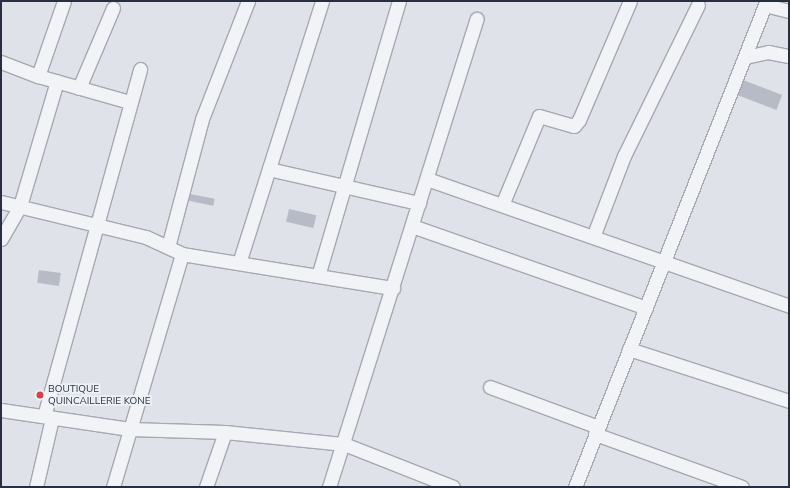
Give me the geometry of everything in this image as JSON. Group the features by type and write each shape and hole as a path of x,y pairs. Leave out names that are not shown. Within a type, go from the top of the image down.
{"street":[{"path":"38,76 64,1"},
{"path":"168,247 202,119 248,1"},
{"path":"239,263 322,1"},
{"path":"318,276 399,1"},
{"path":"502,205 540,116 574,126 579,120 630,1"},
{"path":"593,237 624,156 698,5"},
{"path":"575,487 765,5 789,11"},
{"path":"79,88 113,8"},
{"path":"329,487 344,444 477,20"},
{"path":"745,57 768,52 789,56"},
{"path":"1,62 38,76 130,102"},
{"path":"36,487 48,417 97,225 140,69"},
{"path":"1,239 20,206 57,81"},
{"path":"269,169 419,203"},
{"path":"427,179 789,306"},
{"path":"1,202 146,237 182,254 393,288"},
{"path":"412,226 646,308"},
{"path":"113,487 182,254"},
{"path":"630,349 789,401"},
{"path":"490,387 597,431 742,487"},
{"path":"1,410 130,429 225,432 344,444 453,487"},
{"path":"206,487 225,432"}],"building":[{"path":"743,80 782,95 776,110 737,95"},
{"path":"190,194 215,199 213,206 189,201"},
{"path":"289,209 316,215 313,228 286,222"},
{"path":"39,270 61,273 59,286 37,283"}],"place":[{"name":"BOUTIQUE QUINCAILLERIE KONE","path":"40,395"}]}
